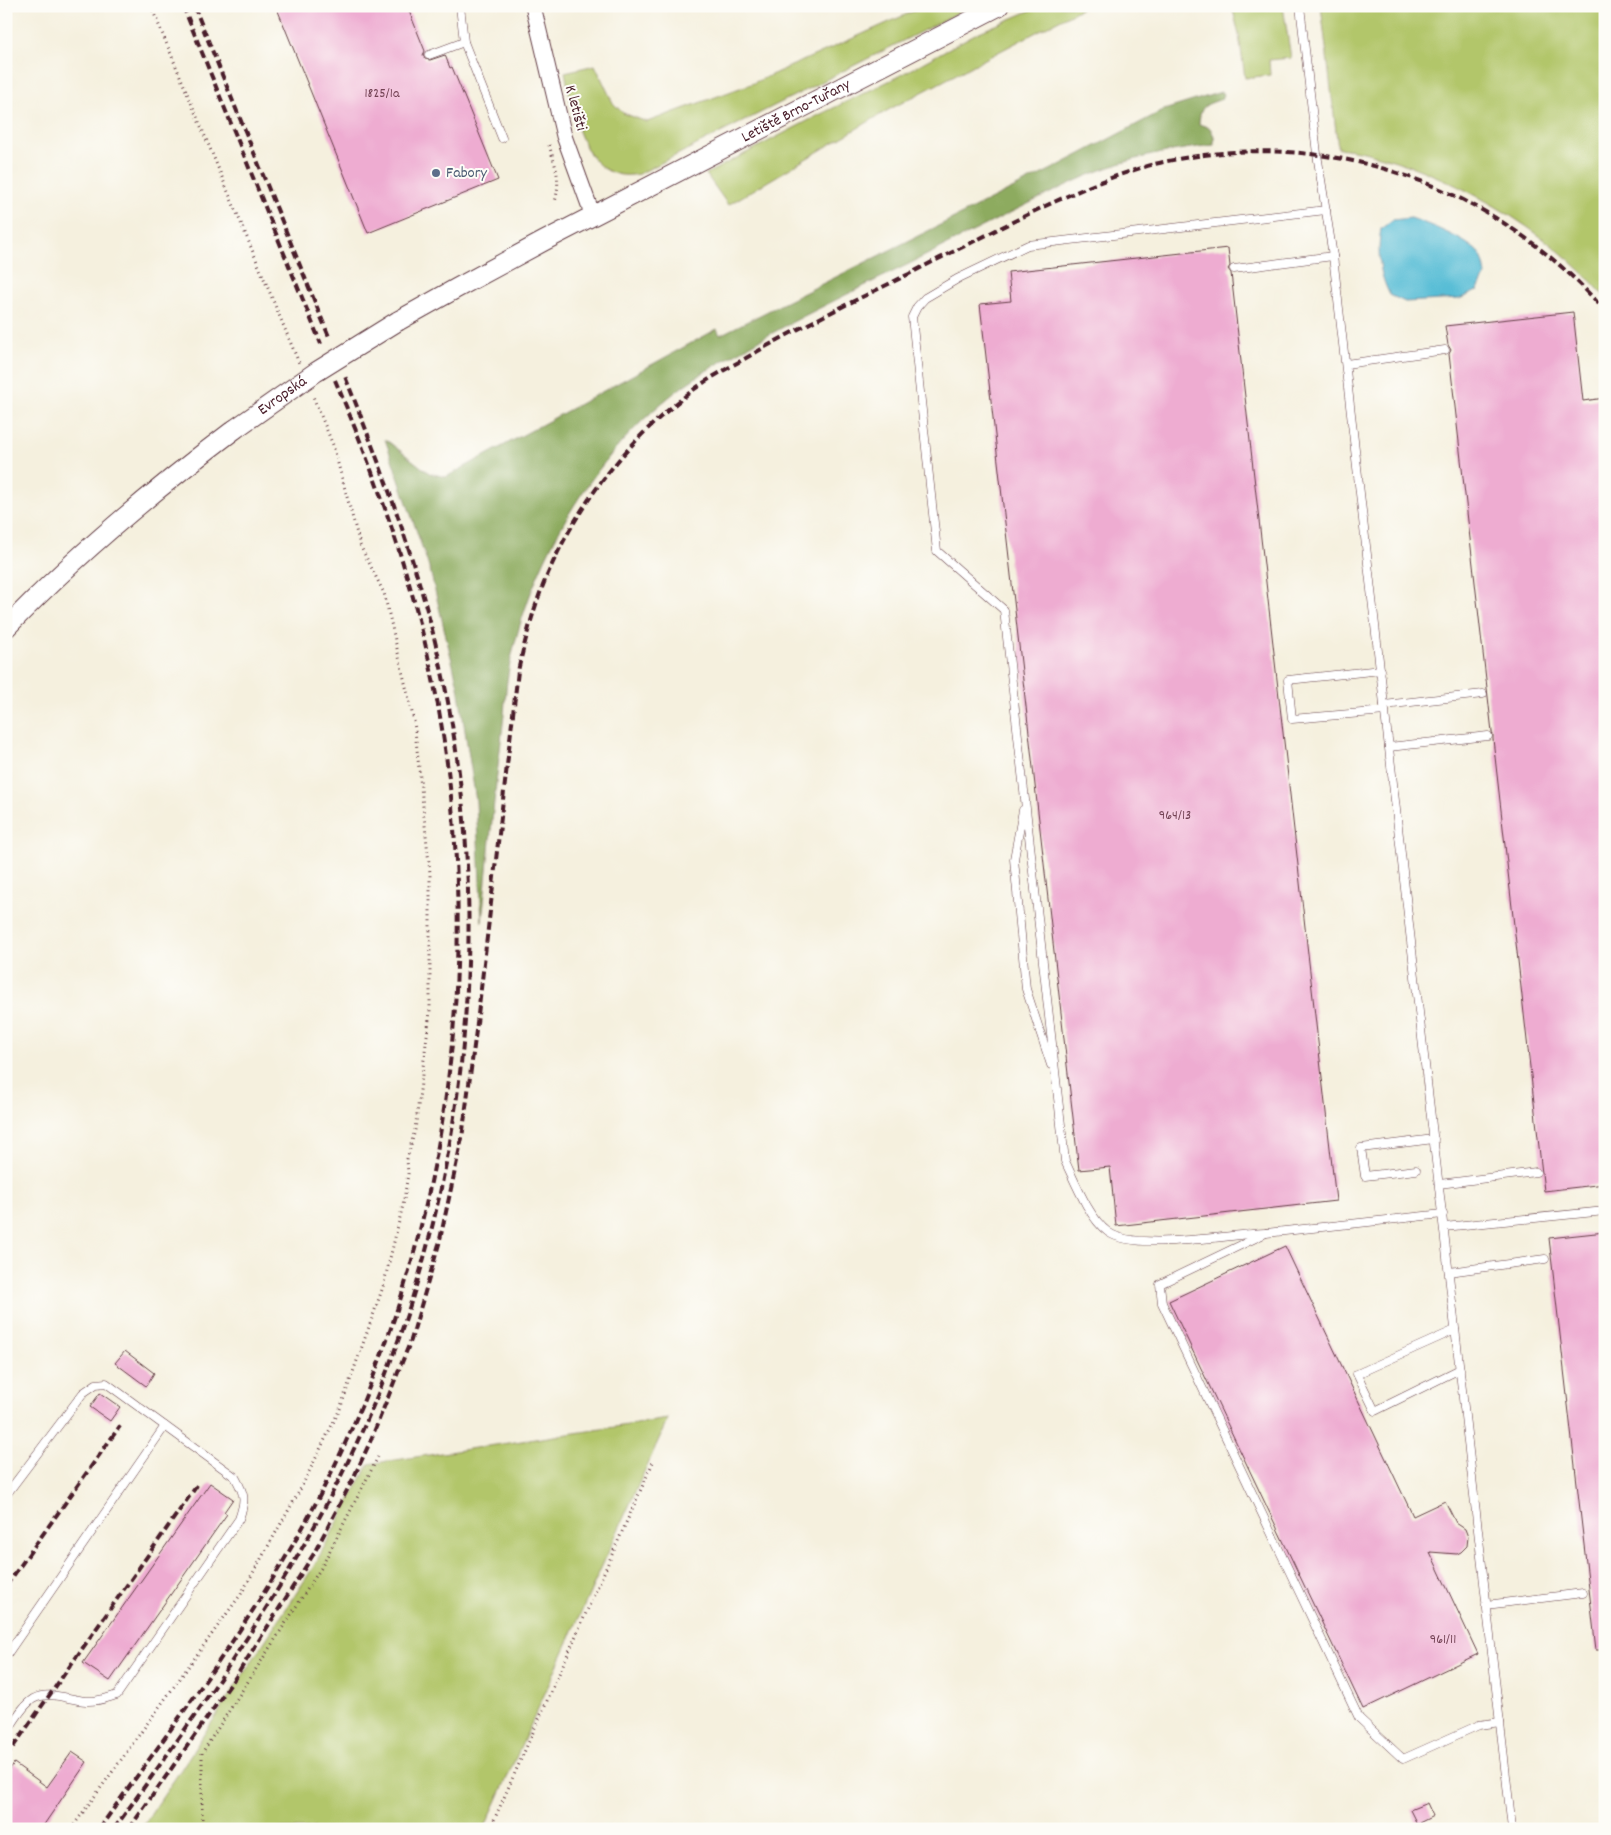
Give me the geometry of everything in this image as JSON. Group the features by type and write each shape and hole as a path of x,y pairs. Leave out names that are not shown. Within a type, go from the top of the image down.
{"street":[{"name":"K letišti","path":"532,6 564,136 593,216"},
{"name":"Letiště Brno-Tuřany","path":"593,216 998,8"},
{"name":"Evropská","path":"6,628 112,527 163,484 235,429 316,372 398,321 480,275 593,216"}],"lane":[{"path":"460,6 464,42 502,138"},
{"path":"1294,6 1303,40"},
{"path":"1300,6 1317,154 1334,256 1512,1829"},
{"path":"429,55 464,42"},
{"path":"1326,210 1028,245 958,278 925,298 917,307 912,320 937,551 1004,610 1065,1161 1089,1209 1107,1231 1121,1239 1138,1242 1224,1237 1442,1214"},
{"path":"1234,269 1334,256"},
{"path":"1346,364 1445,350"},
{"path":"1380,670 1288,680 1292,719 1483,694"},
{"path":"1389,747 1488,736"},
{"path":"1025,800 1014,859 1026,989 1056,1080"},
{"path":"1416,1170 1365,1176 1361,1148 1434,1139"},
{"path":"1439,1184 1536,1172"},
{"path":"1444,1227 1605,1211"},
{"path":"1266,1232 1160,1284 1162,1303 1359,1718 1403,1758 1479,1725 1500,1722"},
{"path":"1449,1272 1545,1259"},
{"path":"1456,1330 1357,1374 1375,1411 1460,1369"},
{"path":"6,1495 83,1393 96,1384 106,1383 235,1477 242,1489 245,1501 239,1519 117,1695 104,1700 88,1701 50,1695 33,1699 26,1705 6,1733"},
{"path":"6,1656 165,1426"},
{"path":"1486,1605 1583,1592"}],"path":[{"path":"151,6 302,372"},
{"path":"72,1829 241,1594 300,1490 340,1409 383,1287 399,1223 408,1174 407,1159 415,1130 430,1012 430,873 414,721 384,593 360,545 333,445 310,390"},
{"path":"202,1829 202,1753 321,1568 378,1457"},
{"path":"490,1829 654,1460"}],"green space":[{"path":"925,6 972,6 639,174 620,175 605,169 593,158 577,125 565,72 595,65 613,103 623,113 647,122 751,84"},
{"path":"1041,6 1086,6 890,109 728,205 706,174 895,78 977,33"},
{"path":"1232,6 1283,6 1291,58 1269,60 1270,75 1245,78 1239,35"},
{"path":"1321,6 1605,6 1605,297 1556,248 1495,206 1430,174 1396,161 1364,152 1338,148"},
{"path":"1221,92 1224,94 1222,99 1202,109 1199,124 1210,128 1214,136 1214,145 1149,156 1092,174 1023,206 825,306 719,363 694,379 646,417 618,447 592,479 569,514 549,550 519,628 509,668 482,922 476,801 458,686 430,570 385,439 429,473 446,477 717,329 720,335 1052,169 1164,110"},
{"path":"668,1419 484,1829 141,1829 314,1566 369,1464"}],"water":[{"path":"1411,218 1449,234 1476,250 1482,258 1486,275 1477,291 1459,299 1405,302 1390,295 1383,279 1380,263 1381,229 1392,220"}],"building":[{"path":"276,6 407,6 425,51 423,55 425,59 430,60 445,55 450,68 452,67 498,180 368,233"},
{"path":"1228,248 1230,266 1228,269 1231,273 1336,1201 1116,1226 1110,1167 1079,1170 980,304 1011,301 1008,272"},
{"path":"1573,312 1583,401 1605,398 1605,1184 1544,1191 1449,354 1451,350 1448,345 1445,326"},
{"path":"1605,1232 1605,1650 1596,1650 1549,1238"},
{"path":"1285,1246 1413,1516 1445,1501 1456,1523 1465,1529 1468,1537 1467,1546 1457,1554 1430,1552 1478,1654 1363,1709 1169,1301"},
{"path":"125,1351 154,1373 146,1386 115,1363"},
{"path":"100,1393 120,1407 110,1421 90,1407"},
{"path":"210,1483 233,1499 224,1512 227,1514 110,1681 83,1663"},
{"path":"72,1752 87,1762 41,1829 6,1829 6,1775 14,1763 47,1787"},
{"path":"1427,1803 1433,1816 1417,1824 1410,1810"}],"railway":[{"path":"183,6 321,344"},
{"path":"194,6 330,339"},
{"path":"129,1829 237,1675 313,1555 370,1442 411,1340 439,1244 462,1138 518,671 523,651 540,593 566,538 598,486 638,439 690,392 705,381 827,314 1018,219 1088,187 1151,165 1204,155 1261,151 1316,155 1371,165 1424,182 1474,206 1522,235 1566,270 1605,311"},
{"path":"114,1829 227,1669 280,1586 328,1501 374,1405 410,1305 438,1201 457,1096 467,990 468,883 459,777 442,672 423,596 412,558 373,447 344,374"},
{"path":"99,1829 243,1625 295,1541 319,1497 365,1396 402,1292 430,1186 448,1077 457,967 456,857 445,747 424,639 406,573 373,475 335,380"},
{"path":"6,1586 120,1426"},
{"path":"6,1757 198,1484"}],"place":[{"name":"Fabory","path":"436,173"}]}
